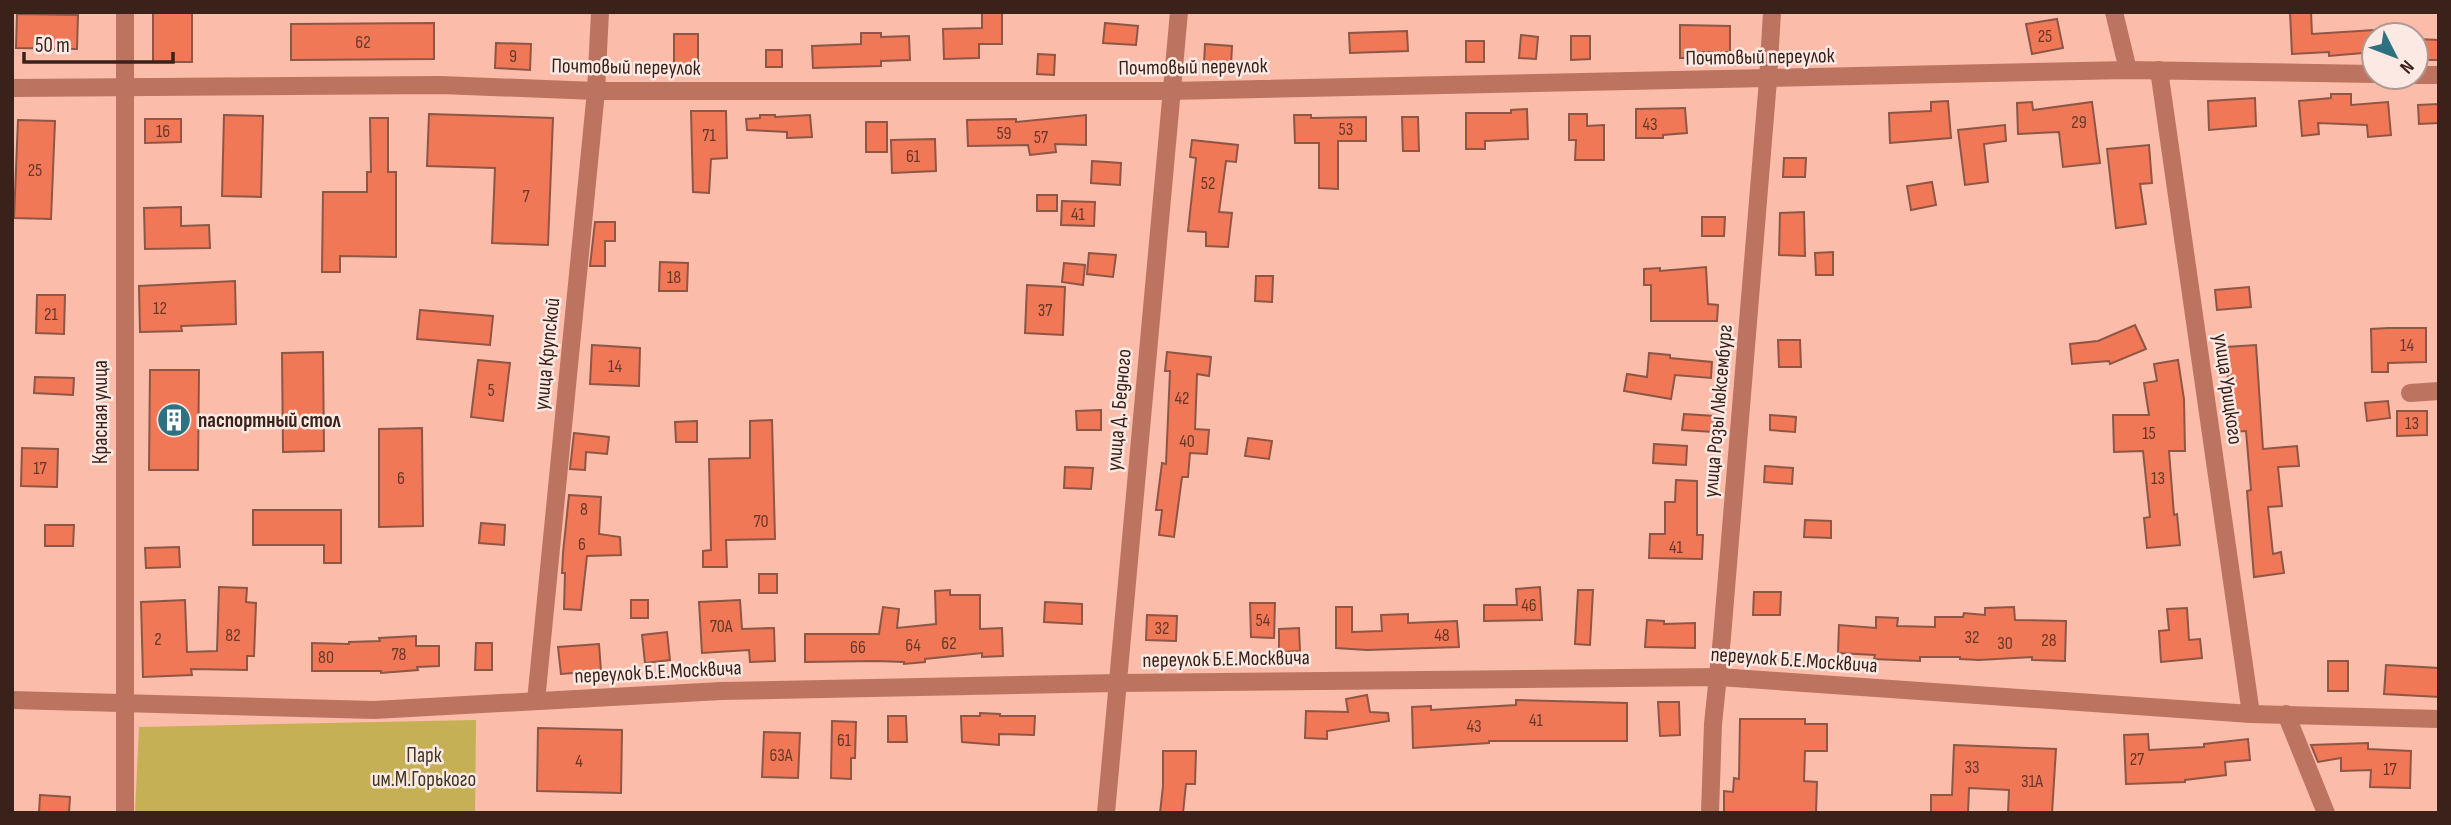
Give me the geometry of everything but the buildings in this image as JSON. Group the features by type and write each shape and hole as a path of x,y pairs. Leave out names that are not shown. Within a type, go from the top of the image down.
{"street":[{"name":"Красная улица","path":"125,12 125,813"},
{"name":"улица Крупской","path":"536,701 596,91 600,12"},
{"name":"улица Д. Бедного","path":"1105,813 1179,12"},
{"name":"улица Розы Люксембург","path":"1710,813 1713,724 1772,12"},
{"path":"2113,12 2128,71"},
{"name":"Почтовый переулок","path":"12,88 441,85 596,91 1171,91 2128,71 2360,74"},
{"name":"улица Урицкого","path":"2159,71 2251,714"},
{"path":"2410,393 2439,391"},
{"name":"переулок Б.Е.Москвича","path":"12,700 374,710 721,691 1117,683 1719,677 2251,714 2439,719"},
{"path":"2286,714 2326,813"}],"green space":[{"name":"Парк им.М.Горького","path":"476,720 475,813 135,813 139,727"}],"place":[{"name":"паспортный стол","path":"174,420"}]}
